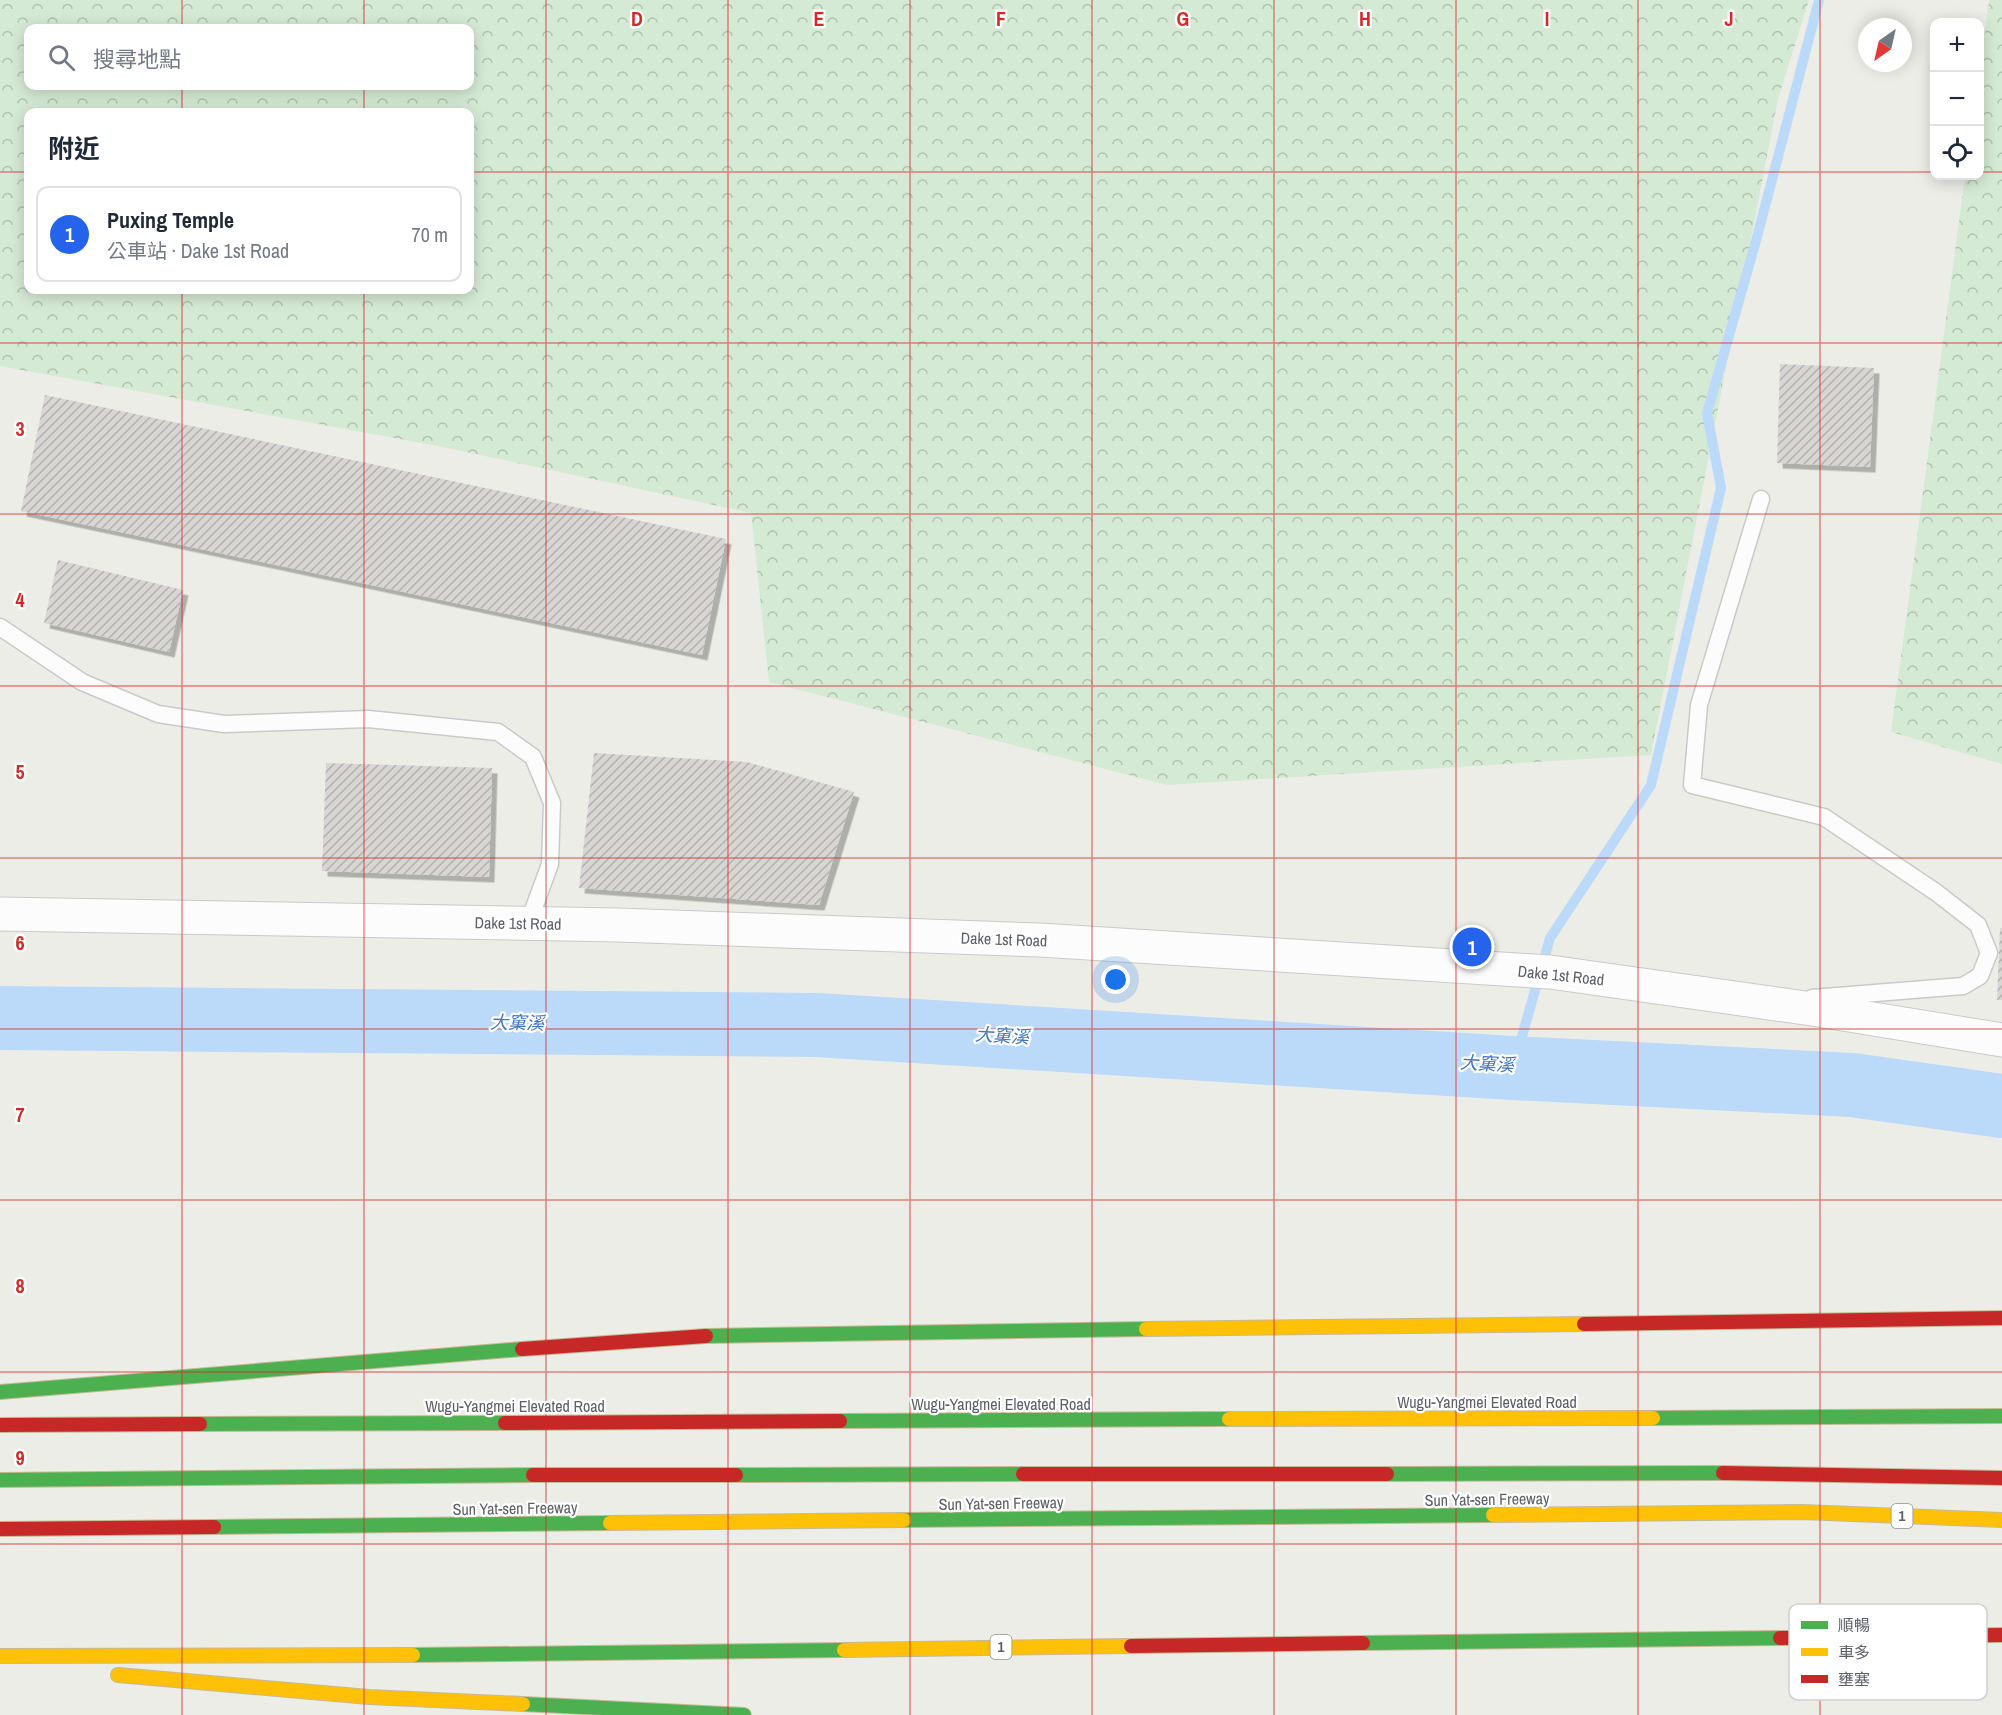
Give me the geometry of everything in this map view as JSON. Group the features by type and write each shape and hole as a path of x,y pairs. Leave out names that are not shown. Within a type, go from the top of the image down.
{"highway":[{"path":"0,1392 257,1369 714,1335 2002,1318"},
{"name":"Wugu-Yangmei Elevated Road","path":"0,1425 2002,1416"},
{"path":"0,1480 467,1475 1783,1473 2002,1478"},
{"path":"1802,1512 1967,1504"},
{"name":"Sun Yat-sen Freeway","path":"0,1529 1802,1512 2002,1520"},
{"name":"1","path":"1987,1635 2002,1635"},
{"name":"1","path":"0,1656 403,1655 1789,1638"},
{"path":"0,1664 71,1670"},
{"path":"107,1674 369,1697 744,1715"}],"street":[{"name":"Dake 1st Road","path":"0,914 528,924 1040,940 1550,972 2002,1040"}],"lane":[{"path":"1760,1002 1963,986 1980,976 1989,953 1977,925 1937,893 1824,817 1692,785 1699,705 1761,499"},
{"path":"0,627 82,682 158,714 224,724 368,719 498,732 533,756 552,803 550,864 528,924"}],"green space":[{"path":"0,0 1809,0 1778,99 1651,755 1167,785 769,682 751,513 438,446 0,366"},
{"path":"1989,0 2002,0 2002,764 1891,732 1964,180 1984,180 1984,39"}],"building":[{"path":"1780,364 1874,368 1870,467 1777,463"},
{"path":"45,395 726,539 702,655 21,511"},
{"path":"58,560 183,590 169,652 44,623"},
{"path":"594,753 747,762 854,792 819,905 579,888"},
{"path":"326,763 492,768 489,877 322,871"},
{"path":"2000,928 2002,928 2002,1000 1997,1000"}],"waterway":[{"path":"1513,1068 1550,938 1651,785 1721,488 1707,413 1756,241 1819,0"},
{"name":"大窠溪","path":"0,1018 817,1025 1513,1068 1852,1085 2002,1106"}],"traffic: fast":[{"path":"706,1336 1146,1329"},
{"path":"0,1392 522,1349"},
{"path":"1653,1418 2002,1416"},
{"path":"840,1421 1229,1419"},
{"path":"200,1424 505,1423"},
{"path":"1387,1474 1723,1473"},
{"path":"736,1475 1023,1474"},
{"path":"0,1480 533,1475"},
{"path":"904,1520 1493,1515"},
{"path":"214,1527 610,1523"},
{"path":"1363,1643 1780,1638"},
{"path":"413,1655 844,1650"},
{"path":"523,1704 744,1715"}],"traffic: slow":[{"path":"1146,1329 1584,1324"},
{"path":"1229,1419 1653,1418"},
{"path":"1493,1515 1802,1512 2002,1520"},
{"path":"610,1523 904,1520"},
{"path":"844,1650 1131,1646"},
{"path":"0,1656 413,1655"},
{"path":"118,1675 369,1697 523,1704"}],"traffic: jam":[{"path":"1584,1324 2002,1318"},
{"path":"522,1349 706,1336"},
{"path":"505,1423 840,1421"},
{"path":"0,1425 200,1424"},
{"path":"1723,1473 2002,1478"},
{"path":"1023,1474 1387,1474"},
{"path":"533,1475 736,1475"},
{"path":"0,1529 214,1527"},
{"path":"1987,1635 2002,1635"},
{"path":"1780,1638 1789,1638"},
{"path":"1131,1646 1363,1643"}],"place":[{"name":"Puxing Temple","path":"1472,947"}]}
